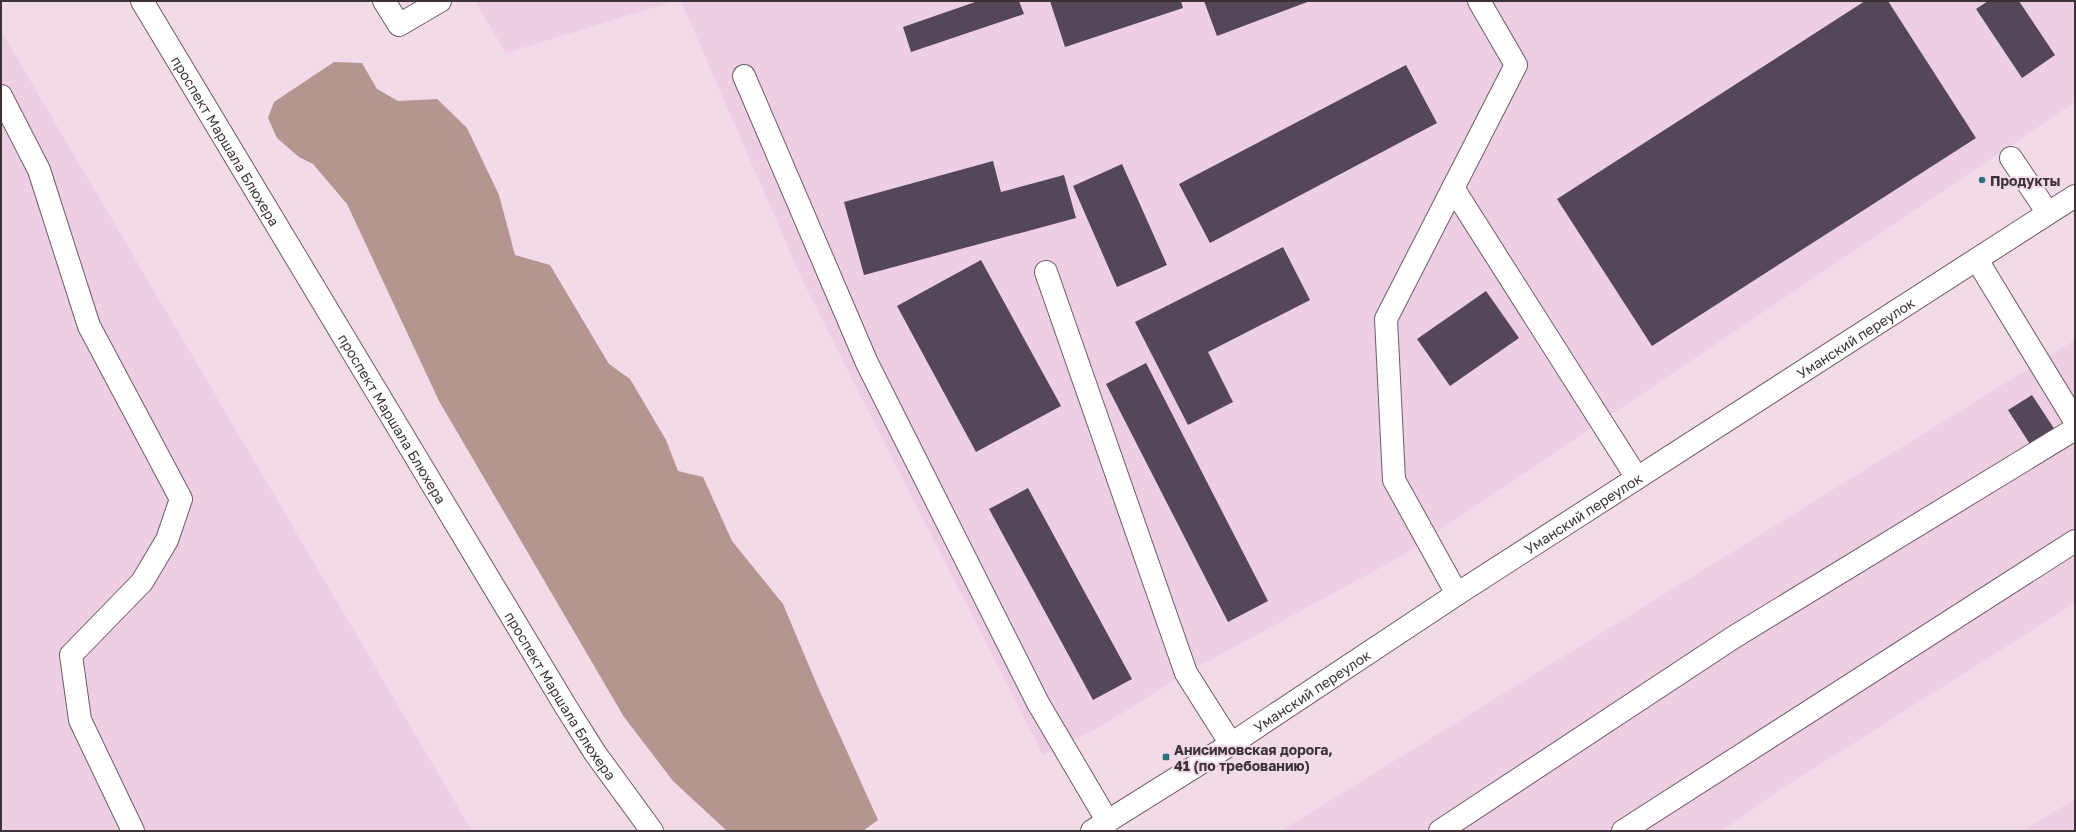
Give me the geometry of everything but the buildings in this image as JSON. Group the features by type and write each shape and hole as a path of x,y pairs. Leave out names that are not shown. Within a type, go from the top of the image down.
{"street":[{"name":"проспект Маршала Блюхера","path":"142,1 570,714 595,753 652,831"},
{"path":"384,1 399,25 440,1"},
{"path":"1457,594 1394,480 1386,318 1516,65 1479,1"},
{"path":"744,76 867,363 1100,827"},
{"path":"1,96 39,170 89,326 181,499 167,540 142,582 71,655 80,720 133,831"},
{"path":"2012,158 2048,213"},
{"path":"1453,188 1637,478"},
{"name":"Уманский переулок","path":"1100,827 1231,744 1457,594 2075,196"},
{"path":"1977,260 2075,421"},
{"path":"1046,272 1186,673 1231,744"},
{"path":"1440,831 1734,637 2075,429"},
{"path":"1623,831 2075,541"}],"shaded area":[{"path":"475,1 674,1 506,53"},
{"path":"681,1 2075,1 2075,102 1400,557 1186,673 1100,727 1043,755 804,284"},
{"path":"1,31 472,831 1,831"},
{"path":"334,62 362,63 377,89 398,101 437,99 467,128 499,195 515,255 550,265 609,364 630,379 666,440 678,471 703,477 732,541 783,604 817,685 878,820 863,831 727,831 673,781 624,717 439,401 347,204 313,164 299,157 277,138 268,118 274,102"},
{"path":"2075,340 2075,603 1778,791 1722,831 1281,831"},
{"path":"2075,799 2075,831 2023,831"}],"place":[{"name":"Продукты","path":"1982,180"},
{"name":"Анисимовская дорога, 41 (по требованию)","path":"1166,757"}]}
